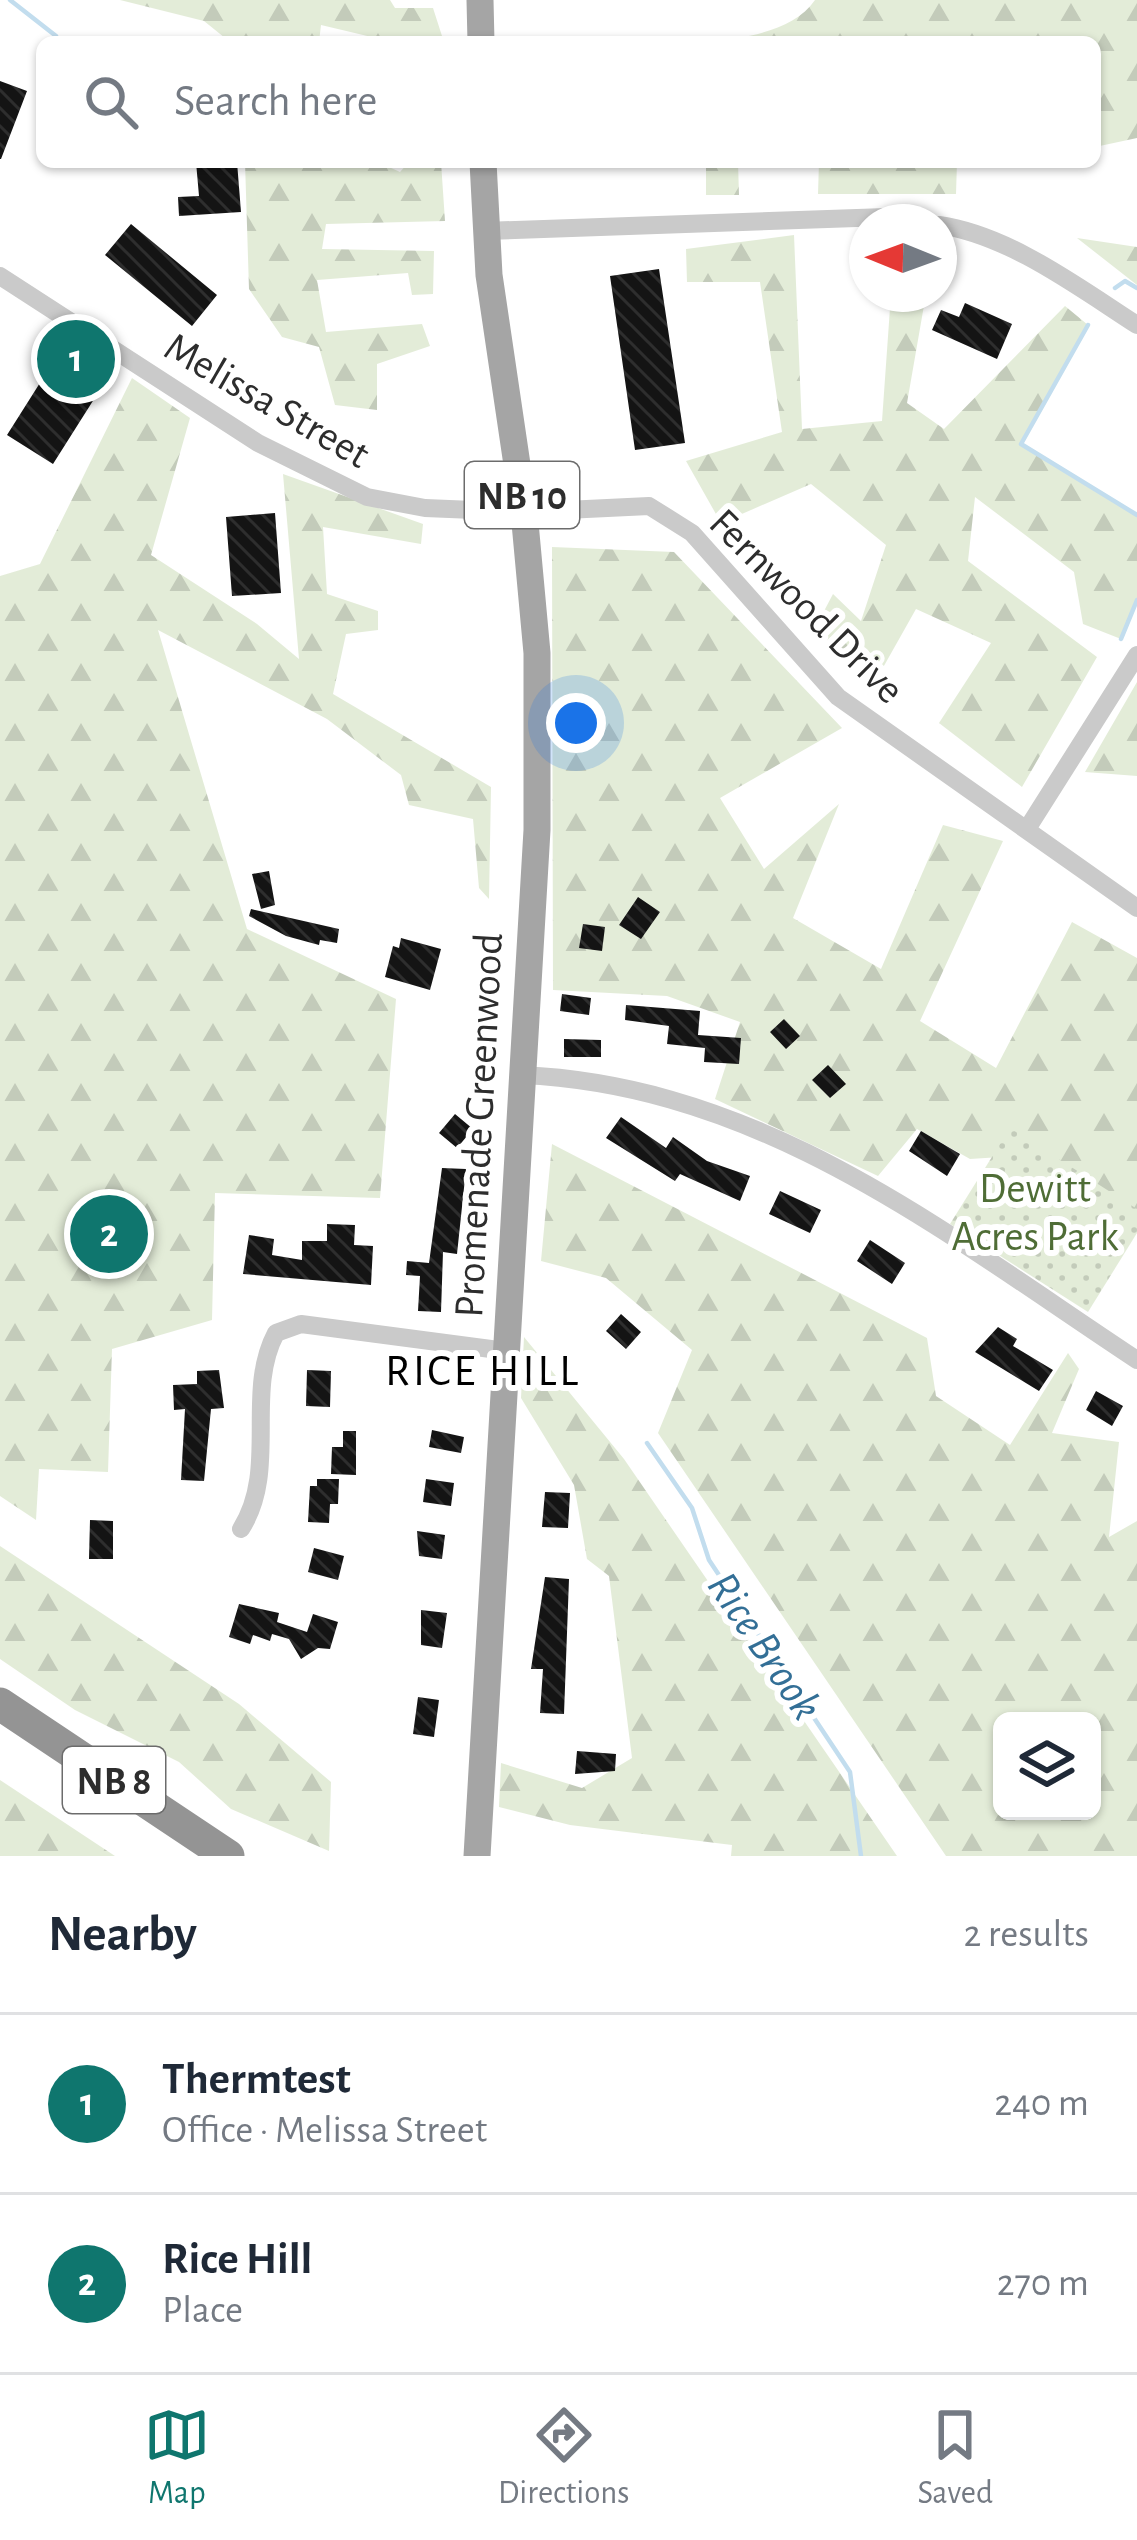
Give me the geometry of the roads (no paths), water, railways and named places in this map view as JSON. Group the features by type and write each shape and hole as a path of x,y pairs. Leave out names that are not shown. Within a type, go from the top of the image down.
{"highway":[{"name":"NB 8","path":"0,1704 228,1856"}],"main road":[{"path":"480,0 481,36"},
{"name":"NB 10","path":"483,168 484,231 524,512"},
{"name":"Promenade Greenwood","path":"477,1856 537,830 537,653 524,512"}],"street":[{"path":"484,231 849,218"},
{"path":"957,227 1063,278 1137,325"},
{"name":"Melissa Street","path":"0,276 258,443 335,483 367,497 425,508 524,512"},
{"name":"Fernwood Drive","path":"524,512 649,506 692,533 838,697 1137,908"},
{"path":"1027,829 1137,655"},
{"path":"522,1075 588,1078 656,1091 772,1133 849,1173 1137,1360"},
{"path":"241,1529 261,1486 266,1361 275,1333 302,1324 506,1351"}],"waterway":[{"path":"10,0 56,36"},
{"path":"1115,288 1125,281 1137,288"},
{"path":"1088,325 1021,444 1137,515"},
{"path":"1121,639 1137,600"},
{"name":"Rice Brook","path":"647,1443 692,1508 709,1560 850,1772 861,1856"}],"place":[{"name":"Thermtest","path":"76,359"},
{"name":"Rice Hill","path":"109,1234"}],"district":[{"name":"RICE HILL","path":"483,1369"}],"park label":[{"name":"Dewitt Acres Park","path":"1035,1211"}]}
